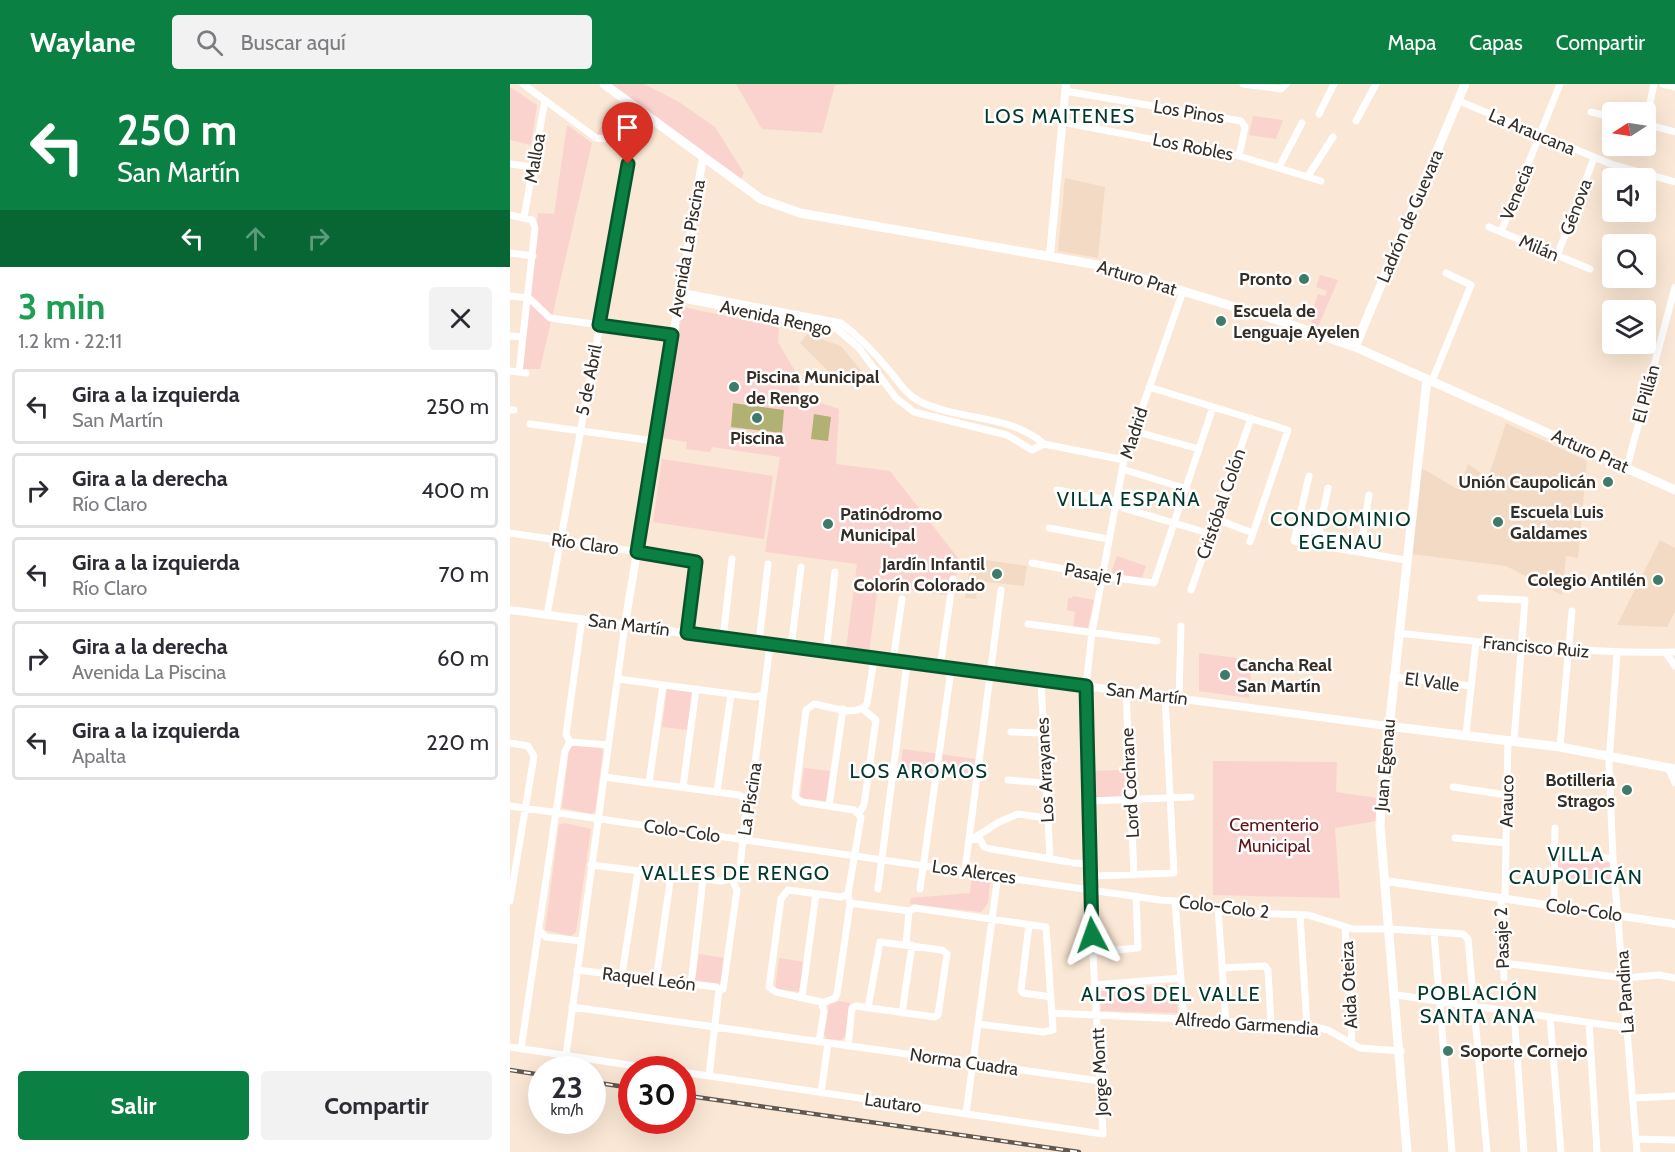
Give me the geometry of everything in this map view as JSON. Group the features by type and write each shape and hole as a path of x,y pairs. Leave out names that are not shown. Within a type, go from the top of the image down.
{"main road":[{"name":"Arturo Prat","path":"604,84 761,199 800,213 1098,265 1183,291 1355,347 1675,490"},
{"name":"Ladrón de Guevara","path":"1355,347 1465,84"},
{"name":"Juan Egenau","path":"1407,1152 1401,1051 1380,826 1387,726 1430,380"},
{"name":"San Martín","path":"1387,726 1466,734 1608,754 1671,768"}],"street":[{"path":"523,84 597,138 633,141"},
{"path":"1243,84 1281,89 1286,84"},
{"path":"1319,114 1334,84"},
{"path":"1356,121 1376,84"},
{"name":"Venecia","path":"1501,232 1560,84"},
{"path":"1650,102 1654,84"},
{"path":"1663,84 1675,87"},
{"path":"1050,255 1066,88"},
{"name":"Los Pinos","path":"1066,88 1241,121 1245,127 1239,156"},
{"name":"Malloa","path":"525,217 544,100"},
{"name":"La Araucana","path":"1459,101 1594,158 1675,182"},
{"name":"5 de Abril","path":"548,615 579,432 639,110"},
{"path":"1591,112 1602,115"},
{"name":"Los Robles","path":"1062,122 1239,156 1321,180"},
{"path":"1279,167 1302,123"},
{"path":"1656,126 1675,132"},
{"path":"1308,176 1333,137"},
{"name":"Avenida La Piscina","path":"625,624 703,157"},
{"name":"Génova","path":"1557,256 1594,158"},
{"path":"510,164 533,167"},
{"path":"510,215 532,220 535,228 524,338 523,372 510,371"},
{"name":"Milán","path":"1489,227 1590,269"},
{"path":"510,253 533,256"},
{"path":"1430,380 1471,285 1446,273"},
{"name":"El Pillán","path":"1627,467 1675,287"},
{"name":"Madrid","path":"1086,686 1092,633 1124,460 1183,291"},
{"name":"Avenida Rengo","path":"679,295 837,329 859,348 896,398 914,412 1007,435 1032,450 1044,444"},
{"name":"Avenida Rengo","path":"679,295 841,323 860,337 904,389 918,401 946,411 994,422 1035,436 1044,444 1124,460"},
{"path":"510,296 529,298 550,318 672,335"},
{"path":"510,336 524,338"},
{"path":"1149,387 1288,430 1251,542"},
{"path":"1175,525 1213,406"},
{"name":"Cristóbal Colón","path":"1191,590 1251,418"},
{"path":"530,424 655,441"},
{"path":"1134,431 1199,449"},
{"path":"1122,469 1186,489"},
{"path":"1309,476 1294,541 1406,560"},
{"path":"1057,489 1117,502 1123,508 1211,534"},
{"path":"1319,532 1328,489"},
{"path":"1360,552 1369,495"},
{"path":"1216,519 1253,533"},
{"name":"Pasaje 1","path":"1032,563 1154,583 1175,525"},
{"path":"1296,527 1319,532 1337,542 1340,549"},
{"path":"1050,528 1108,539"},
{"name":"Río Claro","path":"510,533 696,562 687,633"},
{"path":"723,639 732,559"},
{"path":"759,643 768,564"},
{"path":"791,647 801,567"},
{"path":"826,652 836,572"},
{"path":"940,668 953,579"},
{"path":"965,870 972,839 1001,590"},
{"name":"Arauco","path":"1481,598 1526,600 1511,740 1503,898"},
{"path":"893,661 902,599"},
{"name":"San Martín","path":"510,610 1387,726"},
{"path":"1560,747 1572,611"},
{"path":"521,1049 565,751 570,742 567,734 582,619"},
{"path":"510,1047 566,1056 625,624"},
{"path":"1028,624 1157,641"},
{"path":"1179,698 1181,626"},
{"name":"Francisco Ruiz","path":"1398,633 1617,654 1675,652"},
{"path":"1466,734 1476,642"},
{"name":"La Piscina","path":"733,880 739,877 747,800 751,795 753,783 771,645"},
{"path":"1666,652 1675,666"},
{"name":"La Pandina","path":"1617,654 1608,754 1613,859 1637,1152"},
{"path":"863,710 867,704 874,659"},
{"path":"878,889 908,663"},
{"path":"920,889 951,669"},
{"name":"El Valle","path":"1393,677 1471,686"},
{"path":"618,679 759,697 763,694"},
{"name":"Los Arrayanes","path":"1041,681 1050,859"},
{"path":"649,783 663,685"},
{"name":"Jorge Montt","path":"1086,686 1093,876 1093,952 1103,1134"},
{"path":"683,787 696,689"},
{"name":"Lord Cochrane","path":"1126,691 1134,875"},
{"path":"717,792 731,694"},
{"path":"1093,876 1174,873 1165,696"},
{"path":"822,1004 837,994 850,903 848,894 861,819 859,813 854,810 800,802 795,794 807,708 814,704 863,710 876,720 864,806 859,813"},
{"path":"829,806 843,709"},
{"path":"1011,732 1043,733"},
{"path":"570,742 608,745"},
{"path":"510,743 528,746 533,753 510,901"},
{"path":"1671,768 1675,783"},
{"path":"604,777 739,795 747,800"},
{"path":"1008,780 1045,783"},
{"path":"1453,787 1507,795"},
{"path":"1090,801 1191,797"},
{"name":"Colo-Colo","path":"510,806 855,855"},
{"path":"972,839 1018,814 1047,818"},
{"path":"1554,828 1554,906"},
{"name":"Los Alerces","path":"972,839 980,838 984,847 1001,851 1092,864"},
{"path":"1455,838 1506,843"},
{"path":"1554,850 1613,859"},
{"name":"Los Alerces","path":"855,855 1092,890"},
{"path":"591,866 703,879 733,880 737,890 723,989 719,990 709,1076"},
{"path":"622,975 638,871"},
{"path":"656,980 671,875"},
{"path":"966,1114 998,875"},
{"path":"691,984 703,879"},
{"name":"Colo-Colo","path":"1386,880 1675,924"},
{"path":"819,1042 824,1011 822,1004 817,999 773,992 768,982 782,894 790,890 840,897 848,894"},
{"name":"Colo-Colo 2","path":"1092,890 1175,901 1247,914 1300,915 1359,930 1390,928 1463,934 1468,939 1475,1006"},
{"path":"802,997 816,894"},
{"path":"1093,952 1134,950 1139,946 1136,896"},
{"name":"Pasaje 2","path":"1503,898 1504,978"},
{"path":"1175,901 1184,1020"},
{"path":"850,903 909,911 915,908 1046,927 1052,1013 1050,1032 978,1024"},
{"path":"1218,908 1226,1022"},
{"path":"903,1013 909,945 909,911"},
{"path":"1300,915 1307,1025"},
{"path":"1029,925 1021,990 1023,993 1051,997"},
{"name":"Aida Oteiza","path":"1346,927 1352,1044"},
{"path":"540,931 546,937 581,941"},
{"path":"1434,933 1452,1152"},
{"path":"848,1046 852,1008 938,1016 947,954 942,950 909,945 878,944 868,1008"},
{"path":"1503,963 1624,978 1659,975 1675,978"},
{"path":"1222,968 1265,966 1268,970 1271,1024"},
{"name":"Raquel León","path":"577,970 716,987 719,990"},
{"path":"1095,985 1181,978"},
{"path":"1396,995 1628,1029"},
{"path":"1475,1006 1487,1152"},
{"name":"Norma Cuadra","path":"572,1007 1100,1081"},
{"path":"1514,1012 1524,1152"},
{"name":"Alfredo Garmendia","path":"1052,1013 1307,1025 1322,1027 1364,1048 1401,1051"},
{"path":"1550,1017 1561,1152"},
{"path":"1589,1023 1597,1152"},
{"path":"821,1093 828,1043"},
{"name":"Lautaro","path":"696,1074 1103,1134"},
{"path":"1633,1098 1675,1096"},
{"path":"1636,1139 1675,1140"}],"shaded area":[{"path":"1065,178 1105,187 1098,258 1058,251"},
{"path":"807,334 841,346 869,380 830,373 800,343"},
{"name":"Piscina","path":"733,403 784,410 782,433 731,427"},
{"path":"814,414 831,417 828,441 811,439"},
{"name":"Escuela Luis Galdames","path":"1506,423 1587,461 1578,558 1566,556 1562,595 1506,566 1411,554 1420,467 1459,490 1468,464 1488,478"},
{"name":"Colegio Antilén","path":"1660,540 1675,548 1675,612 1667,627 1617,625"},
{"name":"Jardín Infantil Colorín Colorado","path":"980,559 1027,566 1024,586 978,581 976,599 965,598 970,566"}],"green space":[{"path":"602,84 644,84 679,102 715,127 744,173 739,182"},
{"path":"736,84 855,84 835,85 822,133 762,129"},
{"path":"510,87 537,105 531,145 510,140"},
{"path":"615,106 634,119 629,143 595,136"},
{"path":"1253,116 1283,120 1276,139 1249,135"},
{"path":"567,125 592,143 540,369 523,369 538,213 554,214"},
{"path":"1320,275 1338,280 1318,327 1312,325 1311,314 1318,294 1325,296 1327,291 1316,287"},
{"path":"683,307 779,327 778,342 799,378 798,395 839,409 836,464 890,471 958,558 954,596 878,586 869,652 846,649 857,564 765,552 780,457 712,447 710,452 686,449 687,442 662,438"},
{"path":"662,459 773,476 764,539 653,522"},
{"path":"1117,556 1146,566 1140,583 1111,573"},
{"path":"1073,596 1094,600 1087,631 1073,629 1075,612 1067,610 1068,598"},
{"name":"Cancha Real San Martín","path":"1199,653 1252,660 1249,698 1199,691"},
{"path":"667,689 693,692 689,730 662,727"},
{"path":"574,744 599,747 603,751 595,811 592,814 562,808 569,749"},
{"path":"903,749 975,759 973,779 900,769"},
{"name":"Cementerio Municipal","path":"1213,761 1337,762 1336,792 1377,798 1376,821 1335,828 1340,898 1213,895"},
{"path":"804,768 830,771 826,801 800,798"},
{"path":"1124,770 1125,797 1091,798 1090,771"},
{"path":"565,823 591,829 576,932 571,936 545,930 559,825"},
{"path":"1558,855 1609,861 1611,883 1559,878"},
{"path":"972,876 986,878 990,882 988,903 981,912 910,904 911,898 970,893"},
{"path":"699,954 725,958 722,984 695,981"},
{"path":"779,958 805,962 801,992 775,989"},
{"path":"1175,984 1178,1013 1101,1011 1100,991"},
{"path":"839,1001 850,1003 845,1037 841,1040 827,1039 824,1035 829,1005"}],"railway":[{"path":"510,1070 528,1073"},
{"path":"606,1084 618,1086"},
{"path":"696,1097 1079,1152"}],"place":[{"name":"Pronto","path":"1304,279"},
{"name":"Escuela de Lenguaje Ayelen","path":"1221,321"},
{"name":"Piscina Municipal de Rengo","path":"734,387"},
{"name":"Piscina","path":"757,418"},
{"name":"Unión Caupolicán","path":"1608,482"},
{"name":"Escuela Luis Galdames","path":"1498,522"},
{"name":"Patinódromo Municipal","path":"828,524"},
{"name":"Jardín Infantil Colorín Colorado","path":"997,574"},
{"name":"Colegio Antilén","path":"1658,580"},
{"name":"Cancha Real San Martín","path":"1225,675"},
{"name":"Botilleria Stragos","path":"1627,790"},
{"name":"Soporte Cornejo","path":"1448,1051"}],"district":[{"name":"LOS MAITENES","path":"1060,116"},
{"name":"VILLA ESPAÑA","path":"1129,499"},
{"name":"CONDOMINIO EGENAU","path":"1341,530"},
{"name":"LOS AROMOS","path":"919,771"},
{"name":"VILLA CAUPOLICÁN","path":"1576,866"},
{"name":"VALLES DE RENGO","path":"736,873"},
{"name":"ALTOS DEL VALLE","path":"1171,994"},
{"name":"POBLACIÓN SANTA ANA","path":"1478,1004"}],"route":[{"path":"628,164 599,325 672,335 637,552 696,562 687,633 1086,686 1093,876 1090,898 1092,935"}]}
